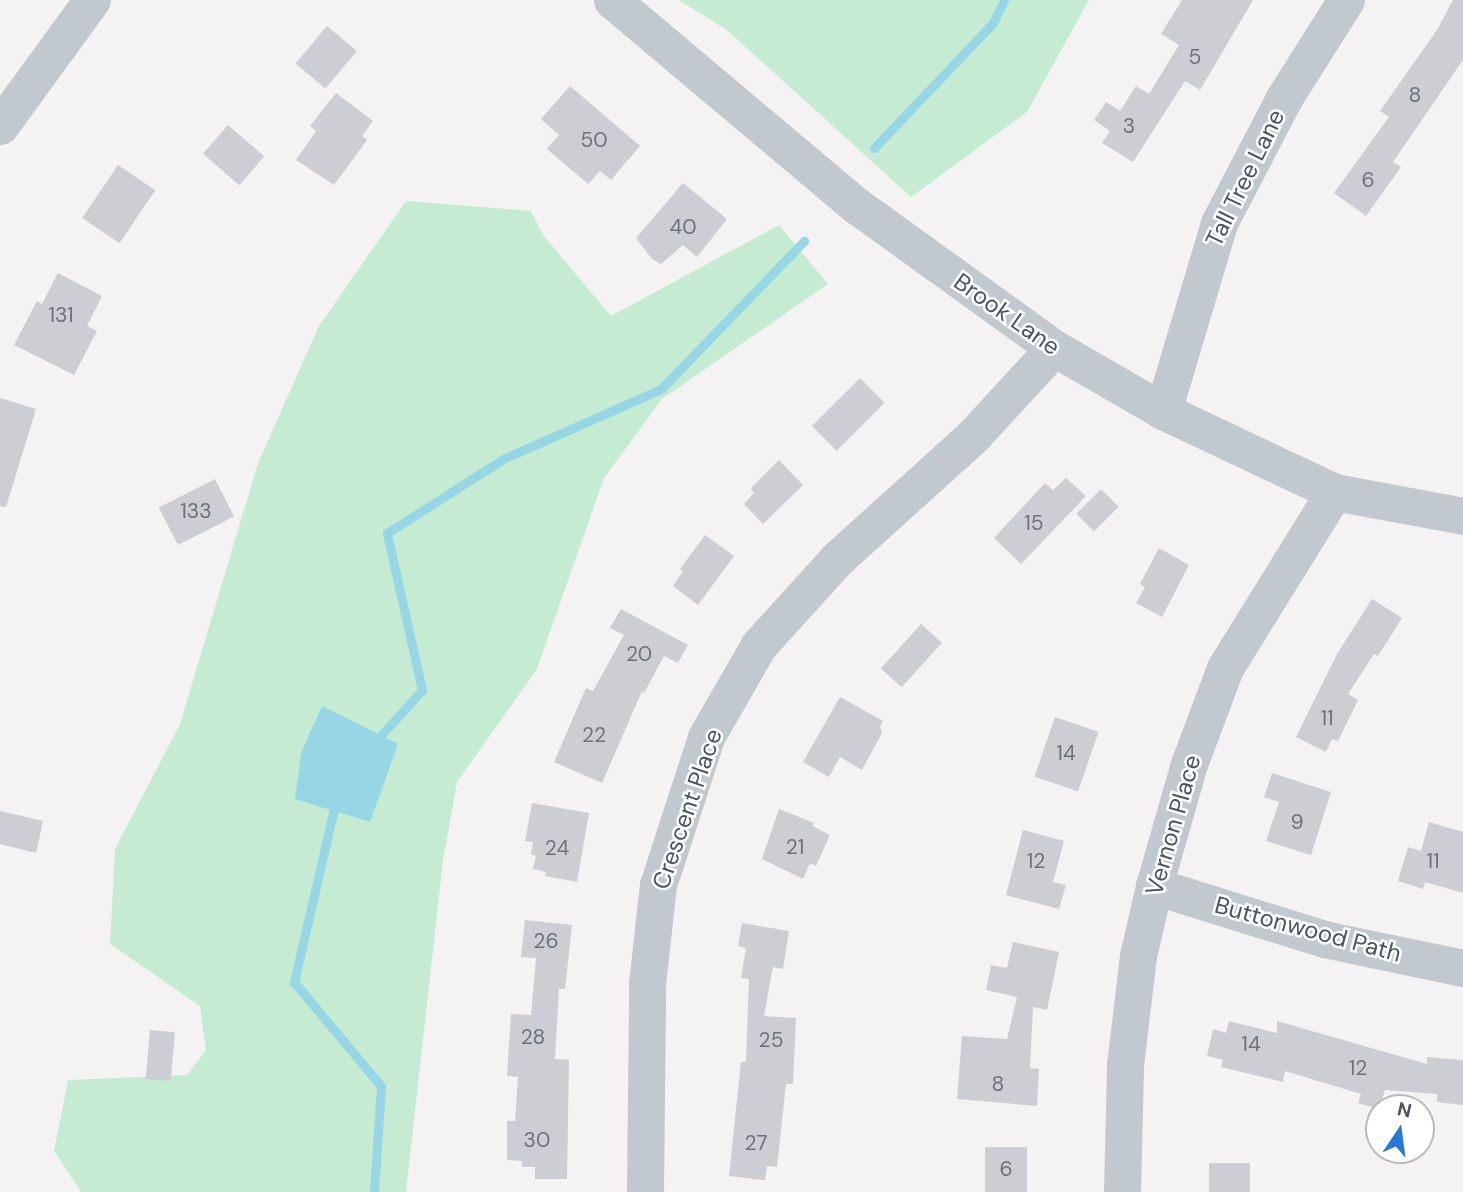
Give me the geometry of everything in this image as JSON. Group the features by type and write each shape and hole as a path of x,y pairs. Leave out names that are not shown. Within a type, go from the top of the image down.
{"street":[{"path":"0,126 92,0"},
{"name":"Brook Lane","path":"612,0 857,206 1054,348 1163,411 1334,492 1463,516"},
{"name":"Tall Tree Lane","path":"1163,411 1219,223 1284,98 1346,0"},
{"name":"Crescent Place","path":"645,1192 647,984 658,885 706,737 759,646 836,559 974,435 1054,348"},
{"name":"Vernon Place","path":"1122,1192 1125,1065 1138,956 1154,886 1189,764 1225,668 1334,492"},
{"name":"Buttonwood Path","path":"1154,886 1324,939 1463,968"}],"green space":[{"path":"679,0 1089,0 1027,112 911,197 728,31"},
{"path":"406,201 531,211 543,235 611,316 779,225 828,284 662,399 604,478 537,669 457,782 443,861 406,1192 81,1192 54,1151 68,1080 187,1075 206,1050 200,1006 110,944 115,849 180,724 258,463 319,326"}],"water":[{"path":"322,706 398,744 370,822 295,799 301,753"}],"building":[{"path":"1182,0 1253,0 1200,90 1185,81 1133,162 1102,143 1110,131 1094,120 1106,102 1120,111 1136,86 1149,94 1179,45 1161,34"},
{"path":"1453,0 1463,0 1463,60 1393,162 1401,167 1366,216 1334,193 1389,117 1380,111 1437,30"},
{"path":"327,26 357,51 325,89 296,64"},
{"path":"570,86 640,146 611,180 600,171 588,184 547,149 559,135 541,119"},
{"path":"336,93 373,121 362,136 367,140 334,185 296,160 316,131 310,126"},
{"path":"228,125 264,156 239,185 203,154"},
{"path":"118,165 155,190 120,243 82,218"},
{"path":"683,183 727,219 697,257 683,245 661,264 652,259 636,238"},
{"path":"58,273 102,296 87,326 97,331 74,375 14,345 37,301 42,304"},
{"path":"860,378 885,403 837,451 812,426"},
{"path":"0,398 36,409 6,507 0,506"},
{"path":"779,460 803,485 763,524 744,504 754,493 751,489 753,486"},
{"path":"1066,478 1086,496 1021,564 994,538 1045,483 1053,490"},
{"path":"215,479 234,516 178,545 159,508"},
{"path":"1101,489 1119,507 1094,531 1076,514"},
{"path":"705,535 734,556 698,605 673,586 683,571 680,569"},
{"path":"1159,548 1189,565 1162,617 1136,603 1145,587 1140,584"},
{"path":"1372,599 1402,618 1378,656 1374,654 1348,694 1358,700 1338,741 1332,739 1326,752 1296,737 1337,654"},
{"path":"621,609 688,645 678,663 664,656 644,693 642,691 602,783 554,762 586,688 593,691 624,635 610,628"},
{"path":"921,624 942,643 902,687 881,669"},
{"path":"840,697 883,721 880,727 882,733 862,770 840,757 829,777 803,762"},
{"path":"1055,717 1098,732 1078,792 1034,777"},
{"path":"1272,773 1331,792 1311,855 1266,841 1279,802 1264,797"},
{"path":"532,803 589,813 577,882 545,876 546,872 533,869 536,856 531,854 533,842 525,841"},
{"path":"779,809 814,823 812,826 830,835 816,866 810,863 803,879 762,859"},
{"path":"0,811 43,821 36,853 0,844"},
{"path":"1429,822 1463,832 1463,893 1425,882 1423,889 1398,881 1408,847 1421,851"},
{"path":"1023,830 1064,841 1053,882 1066,885 1059,909 1006,895"},
{"path":"525,920 572,925 565,989 559,989 555,1059 569,1060 567,1179 535,1179 535,1167 522,1167 522,1161 507,1160 507,1121 515,1121 518,1077 507,1076 511,1014 531,1015 536,958 521,957"},
{"path":"742,923 789,931 783,969 773,967 764,1016 796,1018 793,1084 786,1084 777,1167 767,1166 765,1180 729,1176 741,1062 746,1062 749,979 741,978 746,948 738,946"},
{"path":"1013,942 1059,952 1047,1010 1033,1007 1030,1068 1039,1069 1037,1106 957,1099 962,1036 1007,1039 1017,997 986,990 991,965 1007,968"},
{"path":"1229,1021 1277,1033 1277,1021 1427,1064 1427,1057 1463,1060 1463,1105 1437,1102 1437,1094 1385,1090 1384,1094 1365,1094 1365,1105 1358,1103 1361,1094 1285,1071 1283,1082 1221,1067 1223,1060 1207,1056 1213,1029 1226,1033"},
{"path":"150,1030 175,1032 171,1081 146,1079"},
{"path":"985,1147 1027,1147 1027,1192 985,1192"},
{"path":"1209,1163 1250,1163 1250,1192 1209,1192"}],"waterway":[{"path":"874,148 993,23 1004,0"},
{"path":"374,743 422,690 387,533 503,459 661,389 804,241"},
{"path":"336,800 294,982 381,1086 374,1192"}]}
